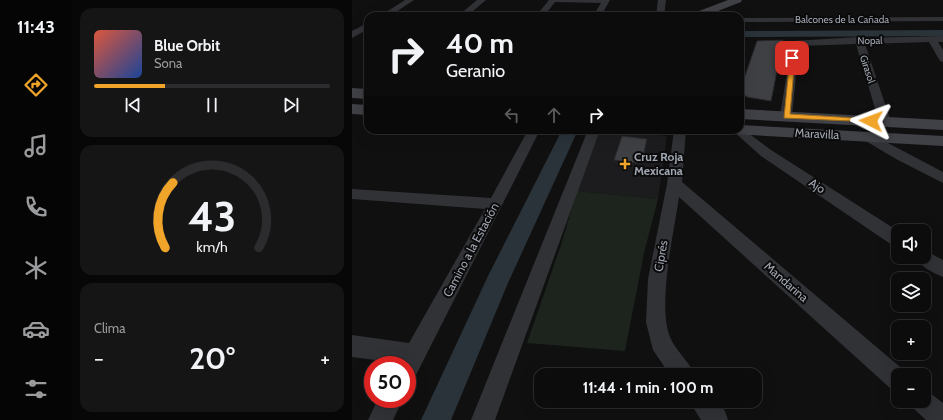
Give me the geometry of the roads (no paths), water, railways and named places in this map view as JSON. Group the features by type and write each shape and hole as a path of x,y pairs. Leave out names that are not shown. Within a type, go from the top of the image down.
{"main road":[{"path":"706,12 737,0"},
{"path":"352,109 364,110"},
{"name":"Maravilla","path":"744,114 943,124"},
{"name":"Maravilla","path":"744,130 943,141"}],"street":[{"path":"390,12 410,0"},
{"path":"467,12 482,0"},
{"path":"543,12 553,0 605,1 599,12"},
{"path":"660,12 662,0"},
{"name":"Balcones de la Cañada","path":"744,20 943,19"},
{"path":"352,35 364,28"},
{"path":"932,39 943,59"},
{"name":"Nopal","path":"786,116 793,43 859,40 943,39"},
{"name":"Girasol","path":"859,40 885,122"},
{"name":"Camino a la Estación","path":"414,356 532,134"},
{"path":"483,420 592,134"},
{"name":"Ciprés","path":"679,368 661,343 656,322 657,278 674,184 680,134"},
{"name":"Ajo","path":"743,134 766,153 891,235"},
{"path":"869,136 901,156 943,178"},
{"name":"Mandarina","path":"674,184 891,374"},
{"path":"352,194 496,204"},
{"path":"931,261 943,269"},
{"path":"352,346 389,356"},
{"path":"380,420 386,408"},
{"path":"707,408 716,420"},
{"path":"930,408 943,419"}],"waterway":[{"path":"744,34 943,33"},
{"path":"436,420 496,283 568,134"}],"place":[{"name":"Cruz Roja Mexicana","path":"625,164"}]}
